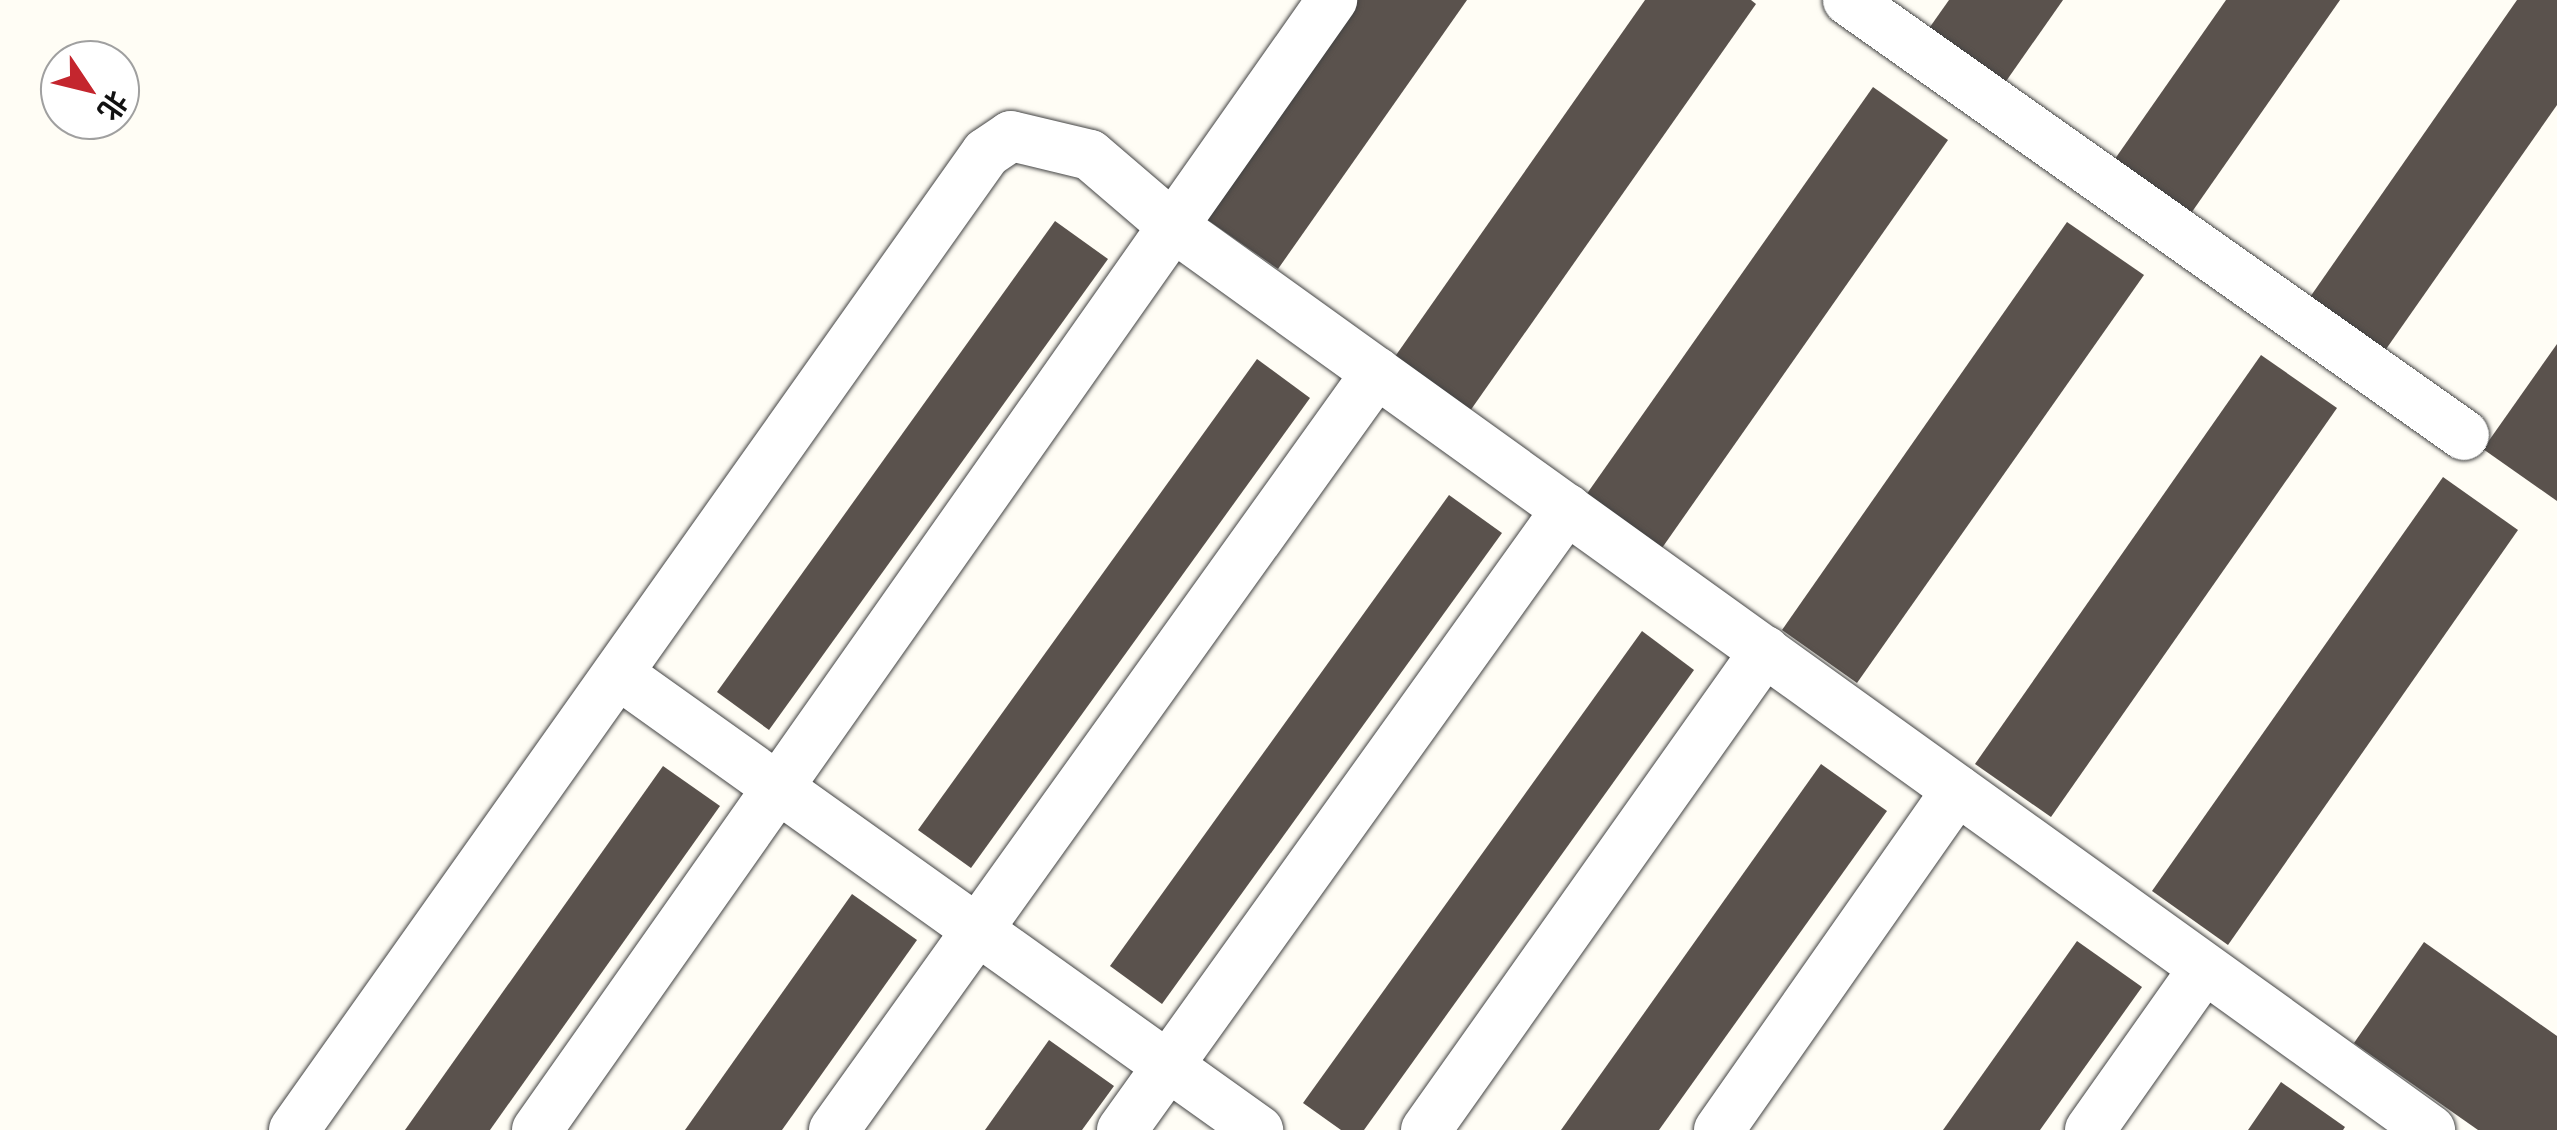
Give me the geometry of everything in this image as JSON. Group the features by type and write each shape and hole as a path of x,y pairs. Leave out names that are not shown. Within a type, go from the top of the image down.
{"street":[{"path":"537,1130 1332,0"},
{"path":"1848,0 2464,436"},
{"path":"294,1130 620,675 986,153 1011,136 1090,155 1174,226 2204,970 2380,1116 2430,1130"},
{"path":"834,1130 1376,372"},
{"path":"1122,1130 1567,509"},
{"path":"1426,1130 1765,652"},
{"path":"620,675 1258,1130"},
{"path":"1718,1130 1958,790"},
{"path":"2090,1130 2204,970"}],"building":[{"path":"1354,0 1467,0 1278,269 1202,216"},
{"path":"1645,0 1751,0 1756,4 1470,411 1394,358"},
{"path":"1949,0 2063,0 2002,87 1925,34"},
{"path":"2226,0 2340,0 2187,219 2110,166"},
{"path":"2517,0 2557,0 2557,105 2384,352 2308,300"},
{"path":"1873,87 1948,140 1662,548 1586,495"},
{"path":"1055,221 1108,259 769,730 717,692"},
{"path":"2067,222 2144,275 1857,683 1782,630"},
{"path":"2557,344 2557,501 2483,449"},
{"path":"2261,355 2337,408 2051,817 1975,764"},
{"path":"1257,359 1310,398 971,868 918,830"},
{"path":"2443,477 2518,530 2228,945 2152,891"},
{"path":"1449,495 1502,533 1162,1004 1110,966"},
{"path":"1642,631 1694,670 1364,1130 1341,1130 1303,1103"},
{"path":"1821,764 1887,811 1659,1130 1561,1130"},
{"path":"663,766 720,806 490,1130 405,1130"},
{"path":"852,894 917,940 782,1130 685,1130"},
{"path":"2077,941 2142,987 2040,1130 1943,1130"},
{"path":"2424,942 2557,1036 2557,1130 2478,1130 2354,1043"},
{"path":"1049,1040 1114,1086 1082,1130 985,1130"},
{"path":"2281,1082 2345,1127 2343,1130 2248,1130"}]}
